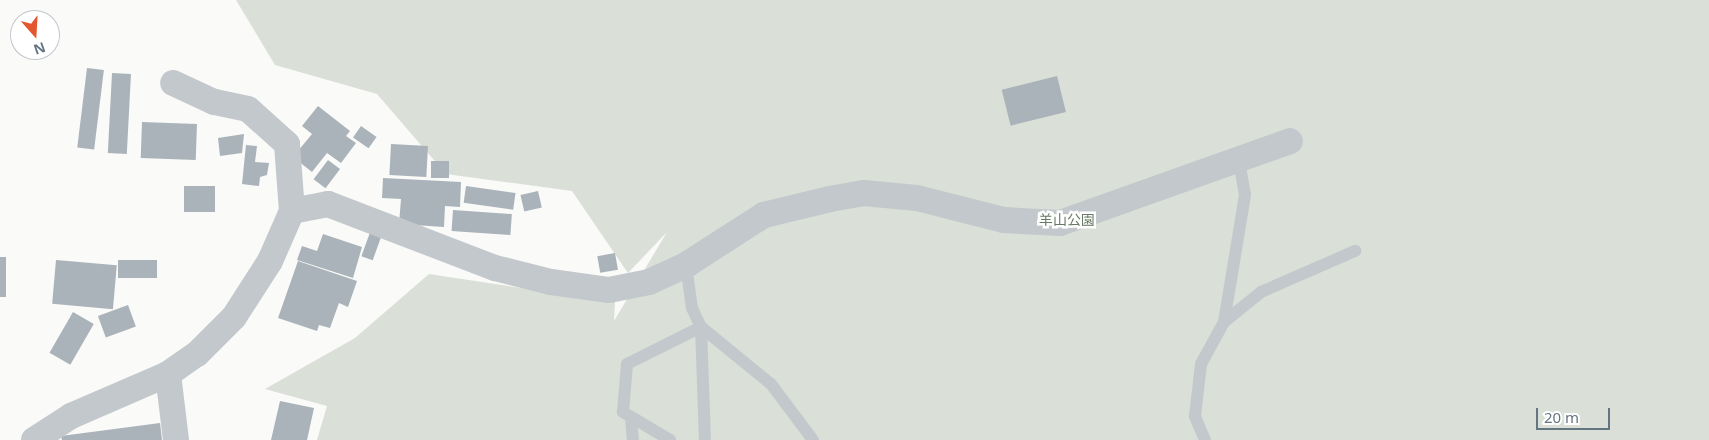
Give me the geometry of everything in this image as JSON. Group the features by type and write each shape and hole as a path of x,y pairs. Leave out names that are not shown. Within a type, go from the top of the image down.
{"street":[{"path":"34,440 71,416 168,374 197,354 234,317 270,261 292,211 287,144 248,109 214,102 173,84"},
{"path":"292,211 328,204 495,268 561,283 609,290 649,282 686,265 764,215 830,199 864,193 917,198 1004,220 1060,223 1290,141"},
{"path":"168,374 176,440"}],"lane":[{"path":"1206,440 1195,416 1201,364 1224,322 1245,195 1239,160"},
{"path":"1224,322 1261,292 1355,251"},
{"path":"686,265 692,308 701,327 705,440"},
{"path":"670,440 623,412 627,364 701,327"},
{"path":"701,327 771,384 813,440"},
{"path":"631,418 633,440"}],"green space":[{"name":"羊山公園","path":"236,0 1709,0 1709,440 317,440 327,406 265,389 355,338 429,274 615,302 614,321 667,232 628,273 572,191 446,174 377,94 275,65"}],"building":[{"path":"87,68 104,70 94,149 77,147"},
{"path":"112,73 131,74 127,154 108,153"},
{"path":"1057,76 1066,112 1011,126 1002,90"},
{"path":"318,106 350,131 346,136 356,143 341,163 327,153 312,172 293,157 312,134 302,126"},
{"path":"142,122 197,124 196,160 141,158"},
{"path":"361,126 377,137 369,148 353,137"},
{"path":"244,134 242,153 220,156 218,138"},
{"path":"391,144 428,146 426,177 389,175"},
{"path":"246,145 257,146 255,162 269,163 267,175 260,177 259,186 242,184"},
{"path":"328,160 340,169 326,188 314,179"},
{"path":"431,161 449,161 449,178 431,178"},
{"path":"383,178 461,182 460,207 445,206 444,227 399,224 401,199 382,198"},
{"path":"184,186 215,186 215,212 184,212"},
{"path":"466,186 516,193 513,210 464,203"},
{"path":"538,191 542,208 524,212 520,195"},
{"path":"453,210 512,214 510,235 452,231"},
{"path":"372,227 383,231 373,260 361,256"},
{"path":"323,234 362,247 353,278 297,260 302,246 317,251"},
{"path":"615,253 618,270 600,273 597,256"},
{"path":"0,257 6,257 6,297 0,297"},
{"path":"56,260 117,265 113,309 52,304"},
{"path":"118,260 157,260 157,278 118,278"},
{"path":"298,261 357,281 348,307 339,303 330,328 319,325 317,331 278,318"},
{"path":"128,305 136,327 106,338 98,316"},
{"path":"73,312 94,324 70,365 50,353"},
{"path":"280,401 314,408 307,440 271,440"},
{"path":"160,423 162,440 62,440 61,436"}]}
